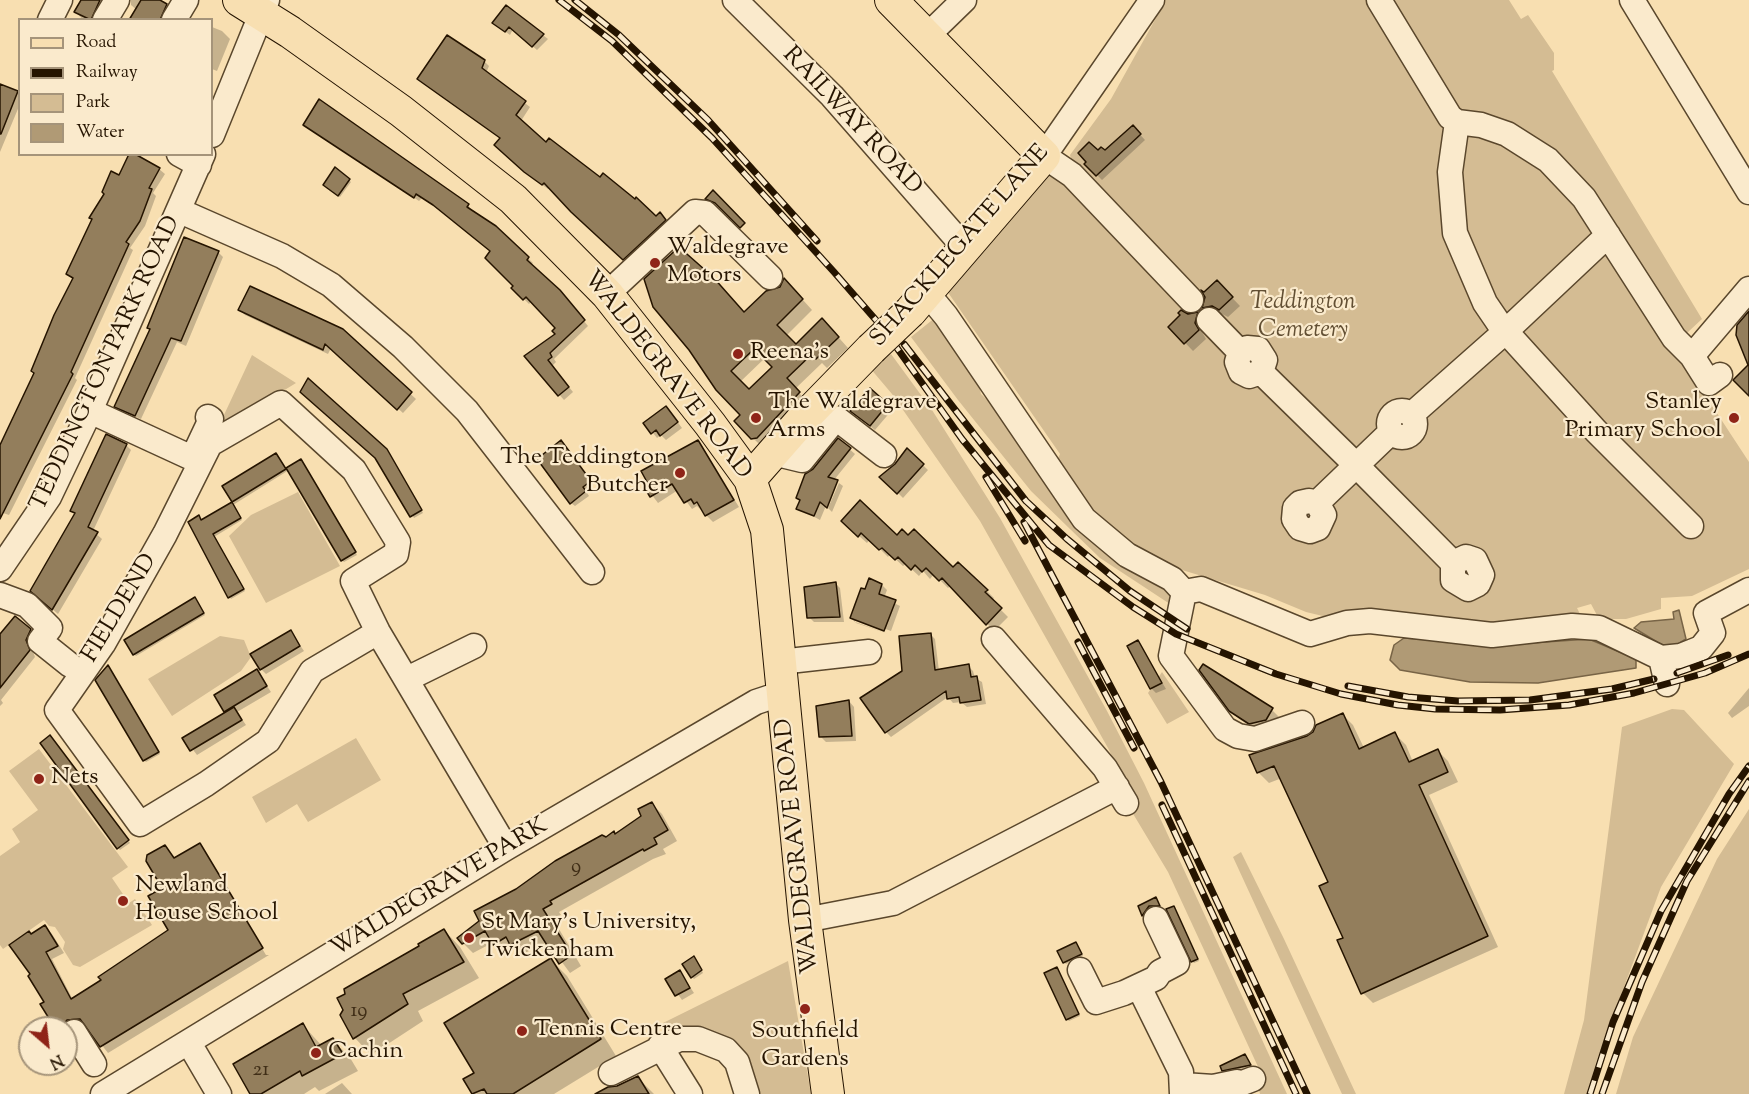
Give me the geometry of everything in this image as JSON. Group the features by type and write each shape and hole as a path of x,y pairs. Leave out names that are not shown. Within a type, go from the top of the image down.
{"main road":[{"path":"891,0 928,35 1044,156"},
{"name":"WALDEGRAVE ROAD","path":"256,5 401,111 513,199 607,294 710,424 750,479 767,530 805,920 828,1094"},
{"name":"SHACKLEGATE LANE","path":"750,479 918,303 1044,156"}],"street":[{"path":"51,18 60,0"},
{"path":"106,18 117,0"},
{"path":"175,18 186,0"},
{"name":"RAILWAY ROAD","path":"735,0 832,96 965,248"},
{"path":"928,35 964,0"},
{"name":"SHACKLEGATE LANE","path":"1044,156 1152,0"},
{"path":"1379,0 1450,117 1457,123 1481,125 1508,134 1548,160 1584,198 1674,338 1692,356 1710,383 1720,375"},
{"path":"1632,0 1749,192"},
{"path":"213,132 256,5"},
{"path":"1457,123 1450,172 1455,233 1474,282 1485,303 1506,331 1596,431 1691,526"},
{"path":"1044,156 1072,175 1191,300"},
{"name":"TEDDINGTON PARK ROAD","path":"0,568 49,497 90,411 180,211 194,158"},
{"path":"180,211 282,256 331,285 403,347 467,411 592,572"},
{"path":"607,294 695,212 705,213 770,277"},
{"path":"1317,503 1391,432 1398,437 1409,435 1415,423 1411,415 1506,331 1608,235"},
{"path":"1692,356 1749,289"},
{"path":"918,303 945,316 1084,519 1127,555 1172,579 1184,592"},
{"path":"1209,320 1240,352 1237,362 1241,372 1248,376 1261,372 1453,563"},
{"name":"FIELDEND","path":"378,632 312,671 268,741 206,784 140,824 57,710 109,634 165,534 210,444 281,403 354,470 398,542 396,554 353,581 378,632 506,848"},
{"path":"90,411 192,458"},
{"path":"178,487 211,419 208,417"},
{"path":"773,453 802,460 836,418 884,455"},
{"path":"1184,592 1201,589 1310,634 1347,623 1370,621 1492,635 1572,626 1599,628 1661,658 1681,656 1701,648 1713,633 1706,613 1749,590"},
{"path":"1184,592 1171,656 1225,729 1238,736 1256,739 1302,723"},
{"path":"0,595 27,605 50,628 40,641 70,665"},
{"path":"805,920 892,903 1121,795 1105,768 994,639"},
{"path":"406,679 474,646"},
{"path":"780,662 869,652"},
{"path":"1661,658 1667,684"},
{"name":"WALDEGRAVE PARK","path":"103,1094 506,848 756,702 783,693"},
{"path":"1080,970 1096,1002 1139,986 1177,963 1156,919"},
{"path":"1139,986 1181,1072 1183,1090 1237,1082 1240,1084 1253,1079"},
{"path":"611,1073 679,1038 698,1039 714,1043 726,1050 737,1062 747,1094"},
{"path":"78,1039 93,1064"},
{"path":"189,1043 219,1094"},
{"path":"660,1046 690,1094"}],"green space":[{"name":"Teddington Cemetery","path":"1166,0 1509,0 1521,19 1528,15 1554,53 1554,70 1552,71 1702,319 1673,346 1749,462 1749,569 1692,596 1661,598 1661,609 1626,619 1599,619 1591,604 1577,608 1581,616 1530,627 1331,618 1306,612 1265,595 1162,564 1173,606 1100,558 1031,491 911,337 936,317 975,366 981,394 1055,465 1060,454 947,291 990,244 991,235 1006,225 1018,212 1018,203 1041,179 1072,162 1070,155 1111,99"},
{"path":"891,354 932,410 1000,518 1107,711 1144,783 1287,1094 1260,1094 1258,1086 1266,1084 1168,872 1129,807 1135,803 1108,748 980,521 892,394 870,368"},
{"path":"252,355 296,383 216,432"},
{"path":"298,492 340,566 266,603 229,536 251,515"},
{"path":"220,636 244,640 251,657 241,671 172,716 148,679"},
{"path":"1162,672 1189,712 1167,724 1148,693"},
{"path":"1672,709 1684,710 1734,764 1661,887 1596,1063 1587,1094 1564,1094 1584,1020 1622,727"},
{"path":"356,738 381,780 308,822 297,804 266,823 252,797"},
{"path":"39,749 128,867 112,878 129,903 135,899 152,925 80,967 73,965 63,949 65,942 55,927 49,926 44,920 3,949 0,945 0,856 20,842 12,829 38,810 9,771"},
{"path":"1749,809 1749,1094 1616,1094 1633,1037 1717,859"},
{"path":"1241,852 1356,1094 1342,1094 1233,857"},
{"path":"788,961 811,1094 752,1094 738,1055 668,1033 663,1023"}],"water":[{"path":"1679,610 1686,639 1676,645 1662,645 1634,628 1641,622 1674,619 1673,612"},
{"path":"1404,638 1501,645 1589,639 1636,659 1636,668 1538,683 1470,682 1400,670 1390,660 1394,645"}],"building":[{"path":"81,0 100,0 92,18 74,12"},
{"path":"141,0 160,0 167,4 161,18 130,18"},
{"path":"506,5 544,34 532,47 509,27 505,32 492,23"},
{"path":"447,35 485,60 482,68 526,101 516,115 546,142 549,138 600,177 603,173 635,199 636,197 656,216 660,212 666,220 623,260 571,212 544,183 542,185 524,172 494,145 500,138 417,79"},
{"path":"0,84 18,91 1,134 0,134"},
{"path":"319,99 469,204 467,207 496,226 529,257 527,260 560,290 585,320 550,353 552,357 548,360 569,387 558,396 524,356 555,334 552,331 555,328 526,297 523,300 511,288 513,286 485,258 490,251 433,205 416,194 414,198 303,125"},
{"path":"1133,125 1141,134 1096,176 1084,164 1086,162 1078,153 1089,142 1098,150 1101,147 1105,150"},
{"path":"128,156 139,156 160,168 149,188 152,189 140,221 126,242 129,244 71,372 73,374 0,519 0,445 34,373 31,371 54,315 73,278 66,274 92,219 89,218 104,194 102,192 111,171 119,175"},
{"path":"335,167 350,179 338,196 323,185"},
{"path":"713,190 745,223 740,228 715,203 705,199"},
{"path":"184,237 219,251 181,341 171,338 135,416 114,407 150,329 147,328"},
{"path":"679,247 713,277 744,312 766,291 780,287 784,278 803,299 777,325 796,344 822,318 839,337 816,359 812,354 787,378 800,392 757,438 751,439 734,421 740,415 716,390 689,350 653,307 644,279","holes":["754,349 772,367 749,389 731,371"]},
{"path":"1217,280 1233,297 1219,310 1212,306 1202,308 1205,297 1201,290 1204,292"},
{"path":"250,286 343,329 412,392 397,410 325,344 323,350 238,310"},
{"path":"1181,310 1188,314 1198,312 1195,323 1199,330 1184,344 1168,327 1180,315 1178,313"},
{"path":"1749,311 1749,396 1733,380 1748,365 1736,335 1737,325"},
{"path":"308,378 387,449 422,510 410,517 375,458 300,392"},
{"path":"870,388 888,404 870,426 850,411"},
{"path":"666,406 678,422 660,436 656,430 651,434 643,423"},
{"path":"106,434 127,444 88,527 98,532 52,610 30,591 75,513 70,511"},
{"path":"838,438 851,448 828,477 838,480 827,508 820,502 814,516 796,509 800,500 796,498 805,474 813,469"},
{"path":"561,440 591,481 583,487 586,491 570,504 537,459"},
{"path":"698,440 734,500 705,516 697,502 694,504 691,499 684,503 672,484 650,497 643,485 647,482 641,471"},
{"path":"907,448 924,464 897,494 879,477 895,464"},
{"path":"276,453 286,469 232,502 222,486"},
{"path":"301,459 356,552 341,561 286,468"},
{"path":"860,500 897,535 902,529 908,535 914,529 953,567 958,562 988,590 985,592 1002,608 986,625 942,578 939,581 926,568 922,572 915,565 911,570 898,557 895,560 882,548 879,550 861,533 858,537 841,521"},
{"path":"232,502 241,518 213,534 244,589 228,598 188,522 199,515 201,520"},
{"path":"869,578 882,584 879,594 896,600 884,631 850,618 861,588 865,589"},
{"path":"836,582 840,617 807,618 804,587"},
{"path":"195,597 204,613 133,655 124,640"},
{"path":"15,616 31,629 26,640 30,650 0,688 0,634"},
{"path":"291,630 300,646 260,670 250,654"},
{"path":"931,633 935,670 969,664 971,677 977,676 981,700 960,703 959,697 947,699 946,691 885,733 860,698 902,671 899,636"},
{"path":"1138,640 1162,683 1150,689 1127,646"},
{"path":"1203,664 1273,708 1266,720 1249,724 1229,711 1199,670"},
{"path":"108,665 159,752 143,761 95,680"},
{"path":"257,669 267,686 224,712 214,695"},
{"path":"849,700 852,736 819,737 816,706"},
{"path":"234,707 242,720 190,751 182,738"},
{"path":"1343,713 1359,749 1395,732 1409,762 1438,749 1448,772 1419,785 1488,936 1361,994 1337,940 1343,938 1319,886 1328,882 1274,766 1257,773 1249,755 1307,736 1313,732 1316,725"},
{"path":"50,735 129,840 117,849 40,743"},
{"path":"652,802 668,830 654,838 657,844 644,851 643,849 550,901 552,904 543,909 572,955 559,964 538,931 510,945 506,937 493,945 485,931 462,944 457,938 479,921 474,911 516,889 555,861 602,835 606,837 614,831 615,834 641,816 638,809"},
{"path":"200,843 263,948 100,1047 78,1019 78,1016 48,1016 40,1004 44,1002 28,976 30,974 9,945 29,931 31,934 45,925 58,946 46,952 71,999 101,980 98,977 168,930 148,896 162,888 146,861 147,855 165,845 174,858"},
{"path":"1156,897 1160,906 1149,906 1142,916 1138,906"},
{"path":"1174,906 1198,959 1191,962 1166,909"},
{"path":"444,929 464,962 403,994 408,1004 353,1039 340,1015 343,1010 337,998 345,994 344,989"},
{"path":"1076,942 1082,954 1063,963 1057,951"},
{"path":"694,956 702,970 691,978 682,964"},
{"name":"Tennis Centre","path":"551,958 601,1039 513,1094 487,1094 484,1089 472,1094 463,1079 474,1073 444,1023"},
{"path":"1057,967 1079,1014 1066,1020 1044,973"},
{"path":"680,970 690,988 675,996 665,979"},
{"path":"303,1023 316,1047 333,1038 343,1054 302,1076 300,1071 261,1094 250,1094 233,1064"},
{"path":"1245,1054 1251,1065 1222,1071 1220,1066"},
{"path":"638,1076 649,1094 595,1094 608,1087 617,1086"}],"railway":[{"path":"559,0 612,41 712,138 834,272 882,327 962,439 1049,545 1133,607 1176,634 1276,674 1341,694 1398,705 1435,709 1500,710 1569,705 1634,693 1705,673 1749,654"},
{"path":"575,0 619,35 708,120 817,241"},
{"path":"904,344 1026,501 1067,539 1130,591 1187,629"},
{"path":"986,477 1025,541"},
{"path":"1024,522 1161,782 1307,1094"},
{"path":"1078,642 1134,748"},
{"path":"1677,673 1728,655"},
{"path":"1348,686 1408,697 1458,701 1530,700 1612,689 1654,679"},
{"path":"1590,1094 1613,1022 1661,911 1729,794 1749,766"},
{"path":"1602,1094 1642,982 1687,881 1749,781"},
{"path":"1162,805 1296,1094"}],"place":[{"name":"Waldegrave Motors","path":"655,263"},
{"name":"Reena's","path":"738,354"},
{"name":"The Waldegrave Arms","path":"756,418"},
{"name":"Stanley Primary School","path":"1734,418"},
{"name":"The Teddington Butcher","path":"680,473"},
{"name":"Nets","path":"39,779"},
{"name":"Newland House School","path":"123,901"},
{"name":"St Mary's University, Twickenham","path":"469,938"},
{"name":"Southfield Gardens","path":"805,1009"},
{"name":"Tennis Centre","path":"522,1031"},
{"name":"Cachin","path":"316,1053"}]}
